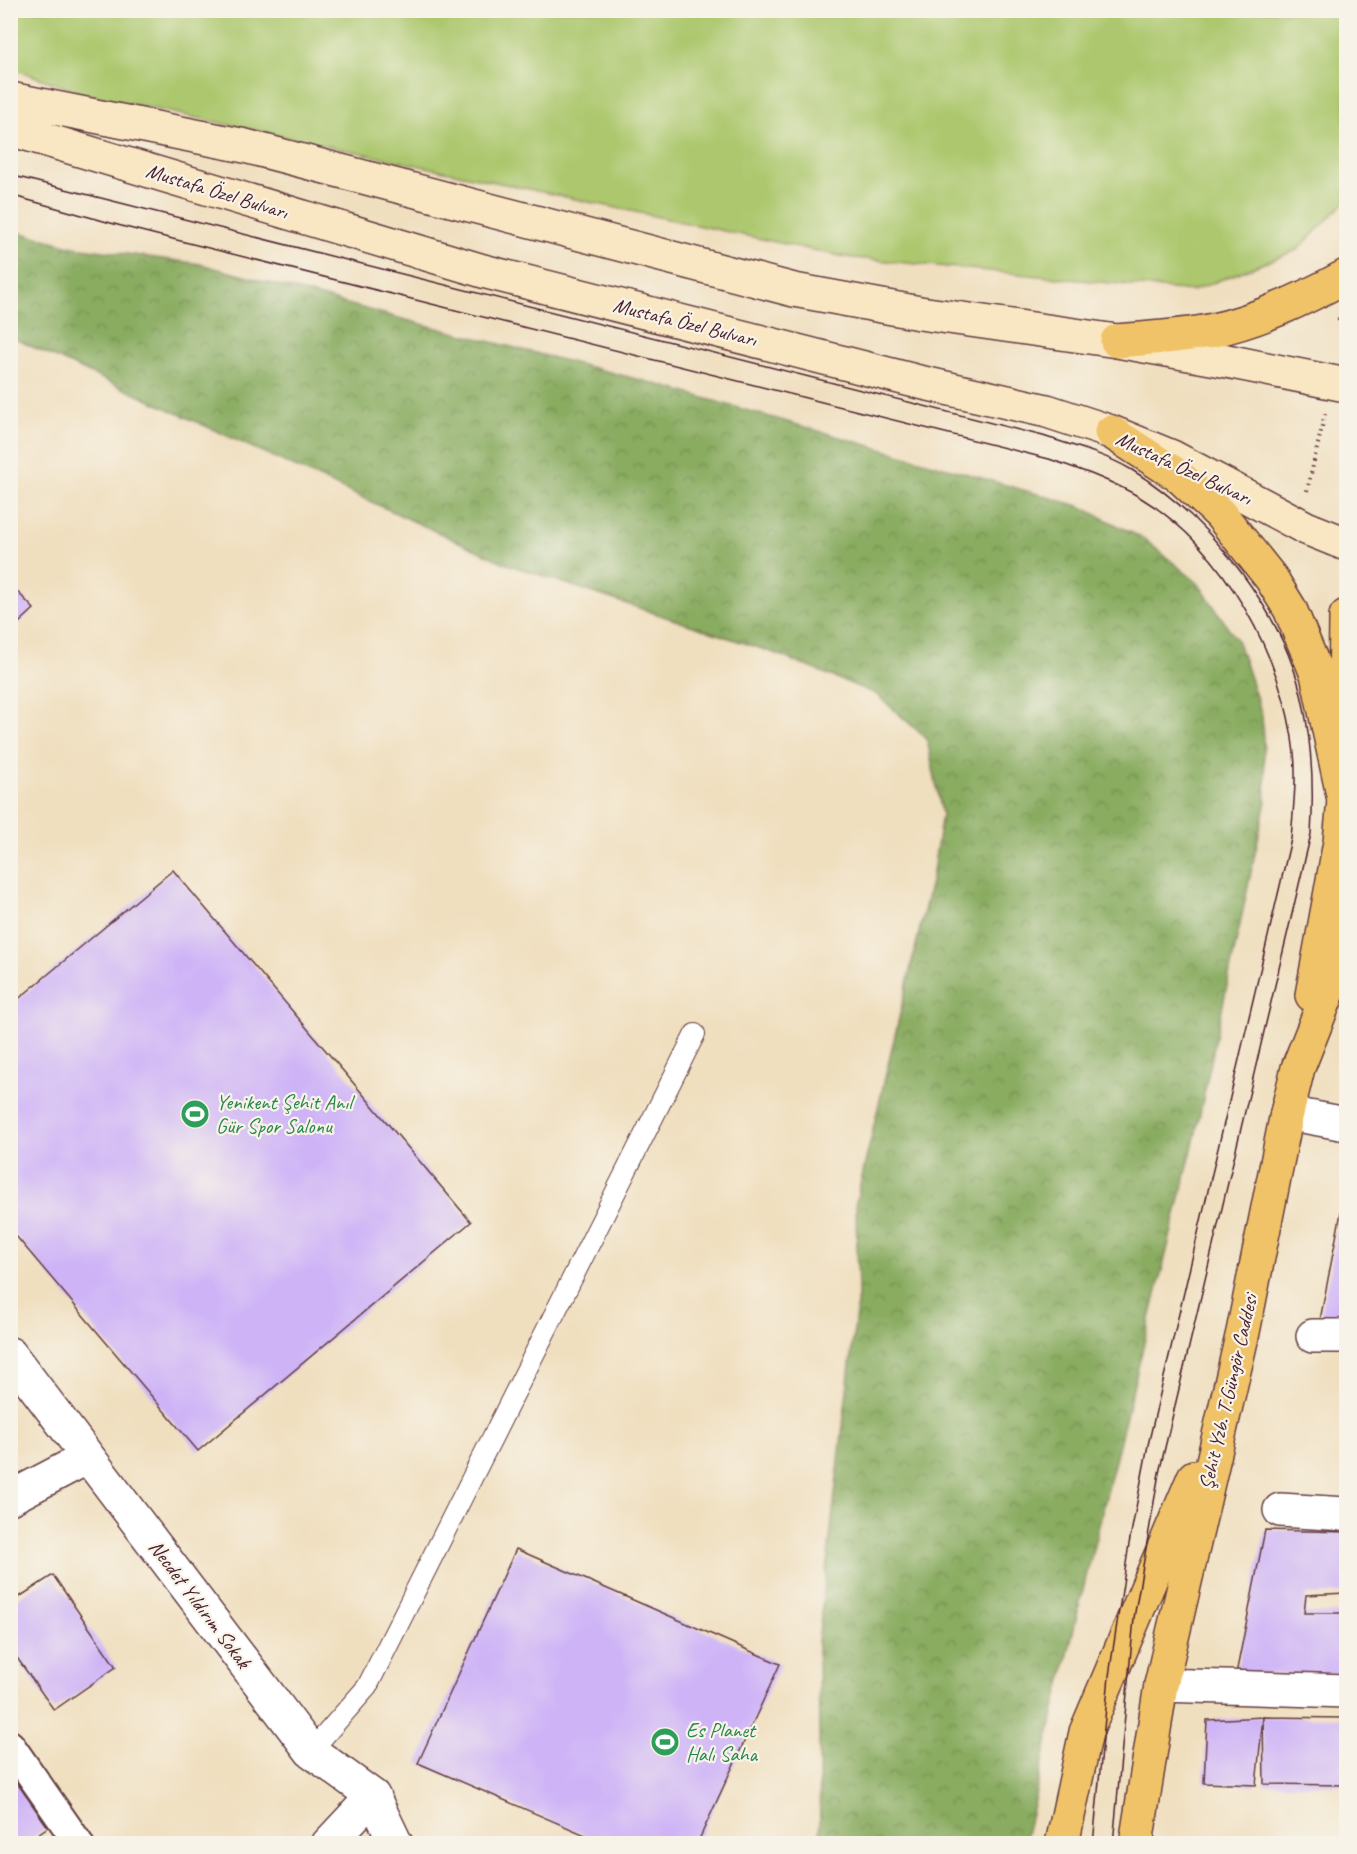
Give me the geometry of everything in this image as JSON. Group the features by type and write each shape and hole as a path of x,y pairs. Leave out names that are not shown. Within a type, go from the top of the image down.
{"main road":[{"path":"10,99 245,146 794,290 920,313 1117,341 1217,358 1347,386"},
{"name":"Mustafa Özel Bulvarı","path":"10,129 483,271 915,381 1047,411 1110,432 1172,457 1306,528 1347,544"},
{"path":"1117,341 1208,331 1256,318 1312,295 1347,276"},
{"path":"1110,432 1179,476 1220,514 1271,578 1290,609 1317,675 1344,801"},
{"path":"1298,1068 1340,842 1344,801 1347,616"},
{"name":"Şehit Yzb. T.Güngör Caddesi","path":"1136,1844 1161,1685 1227,1398 1287,1113 1298,1068 1347,947"},
{"path":"1062,1844 1086,1732 1227,1398"}],"street":[{"path":"1287,1113 1347,1124"},
{"path":"1313,1335 1347,1336"},
{"name":"Necdet Yıldırım Sokak","path":"10,1354 311,1751 373,1796 396,1844"},
{"path":"10,1498 88,1457"},
{"path":"1280,1510 1347,1514"},
{"path":"1161,1685 1347,1691"},
{"path":"10,1744 79,1844"},
{"path":"328,1844 373,1796"}],"lane":[{"path":"311,1751 367,1687 695,1034"}],"path":[{"path":"1306,492 1325,412"}],"green space":[{"path":"11,10 1346,11 1346,201 1297,250 1192,291 845,257 85,94 11,68"},
{"path":"11,230 74,247 200,264 652,383 1079,506 1144,539 1198,583 1238,642 1262,715 1266,801 1195,1137 1079,1606 1024,1843 820,1843 818,1642 858,1295 856,1202 932,877 942,814 927,739 876,694 774,653 507,564 11,337"}],"building":[{"path":"10,584 34,609 10,631"},
{"name":"Yenikent Şehit Anıl Gür Spor Salonu","path":"173,870 471,1222 198,1451 10,1229 10,1006"},
{"path":"1345,1192 1346,1320 1320,1320"},
{"path":"1265,1530 1346,1532 1346,1593 1306,1595 1304,1613 1346,1613 1346,1674 1236,1674"},
{"path":"516,1549 780,1664 697,1844 606,1844 418,1763"},
{"path":"53,1575 116,1667 54,1710 10,1648 10,1603"},
{"path":"1263,1717 1346,1718 1346,1785 1264,1784"},
{"path":"1263,1717 1256,1785 1204,1783 1207,1720"},
{"path":"10,1773 48,1827 23,1844 10,1844"}],"tram line":[{"path":"10,175 1043,436 1089,451 1132,470 1161,490 1189,514 1216,541 1262,602 1280,635 1294,669 1303,703 1312,768 1311,834 1159,1473 1134,1618 1113,1844"},
{"path":"10,195 125,227 1049,459 1108,481 1141,498 1171,519 1199,546 1245,609 1278,680 1288,717 1295,764 1291,839 1148,1445 1129,1544 1109,1676 1093,1844"}],"place":[{"name":"Yenikent Şehit Anıl Gür Spor Salonu","path":"195,1114"},
{"name":"Es Planet Halı Saha","path":"665,1742"}]}
